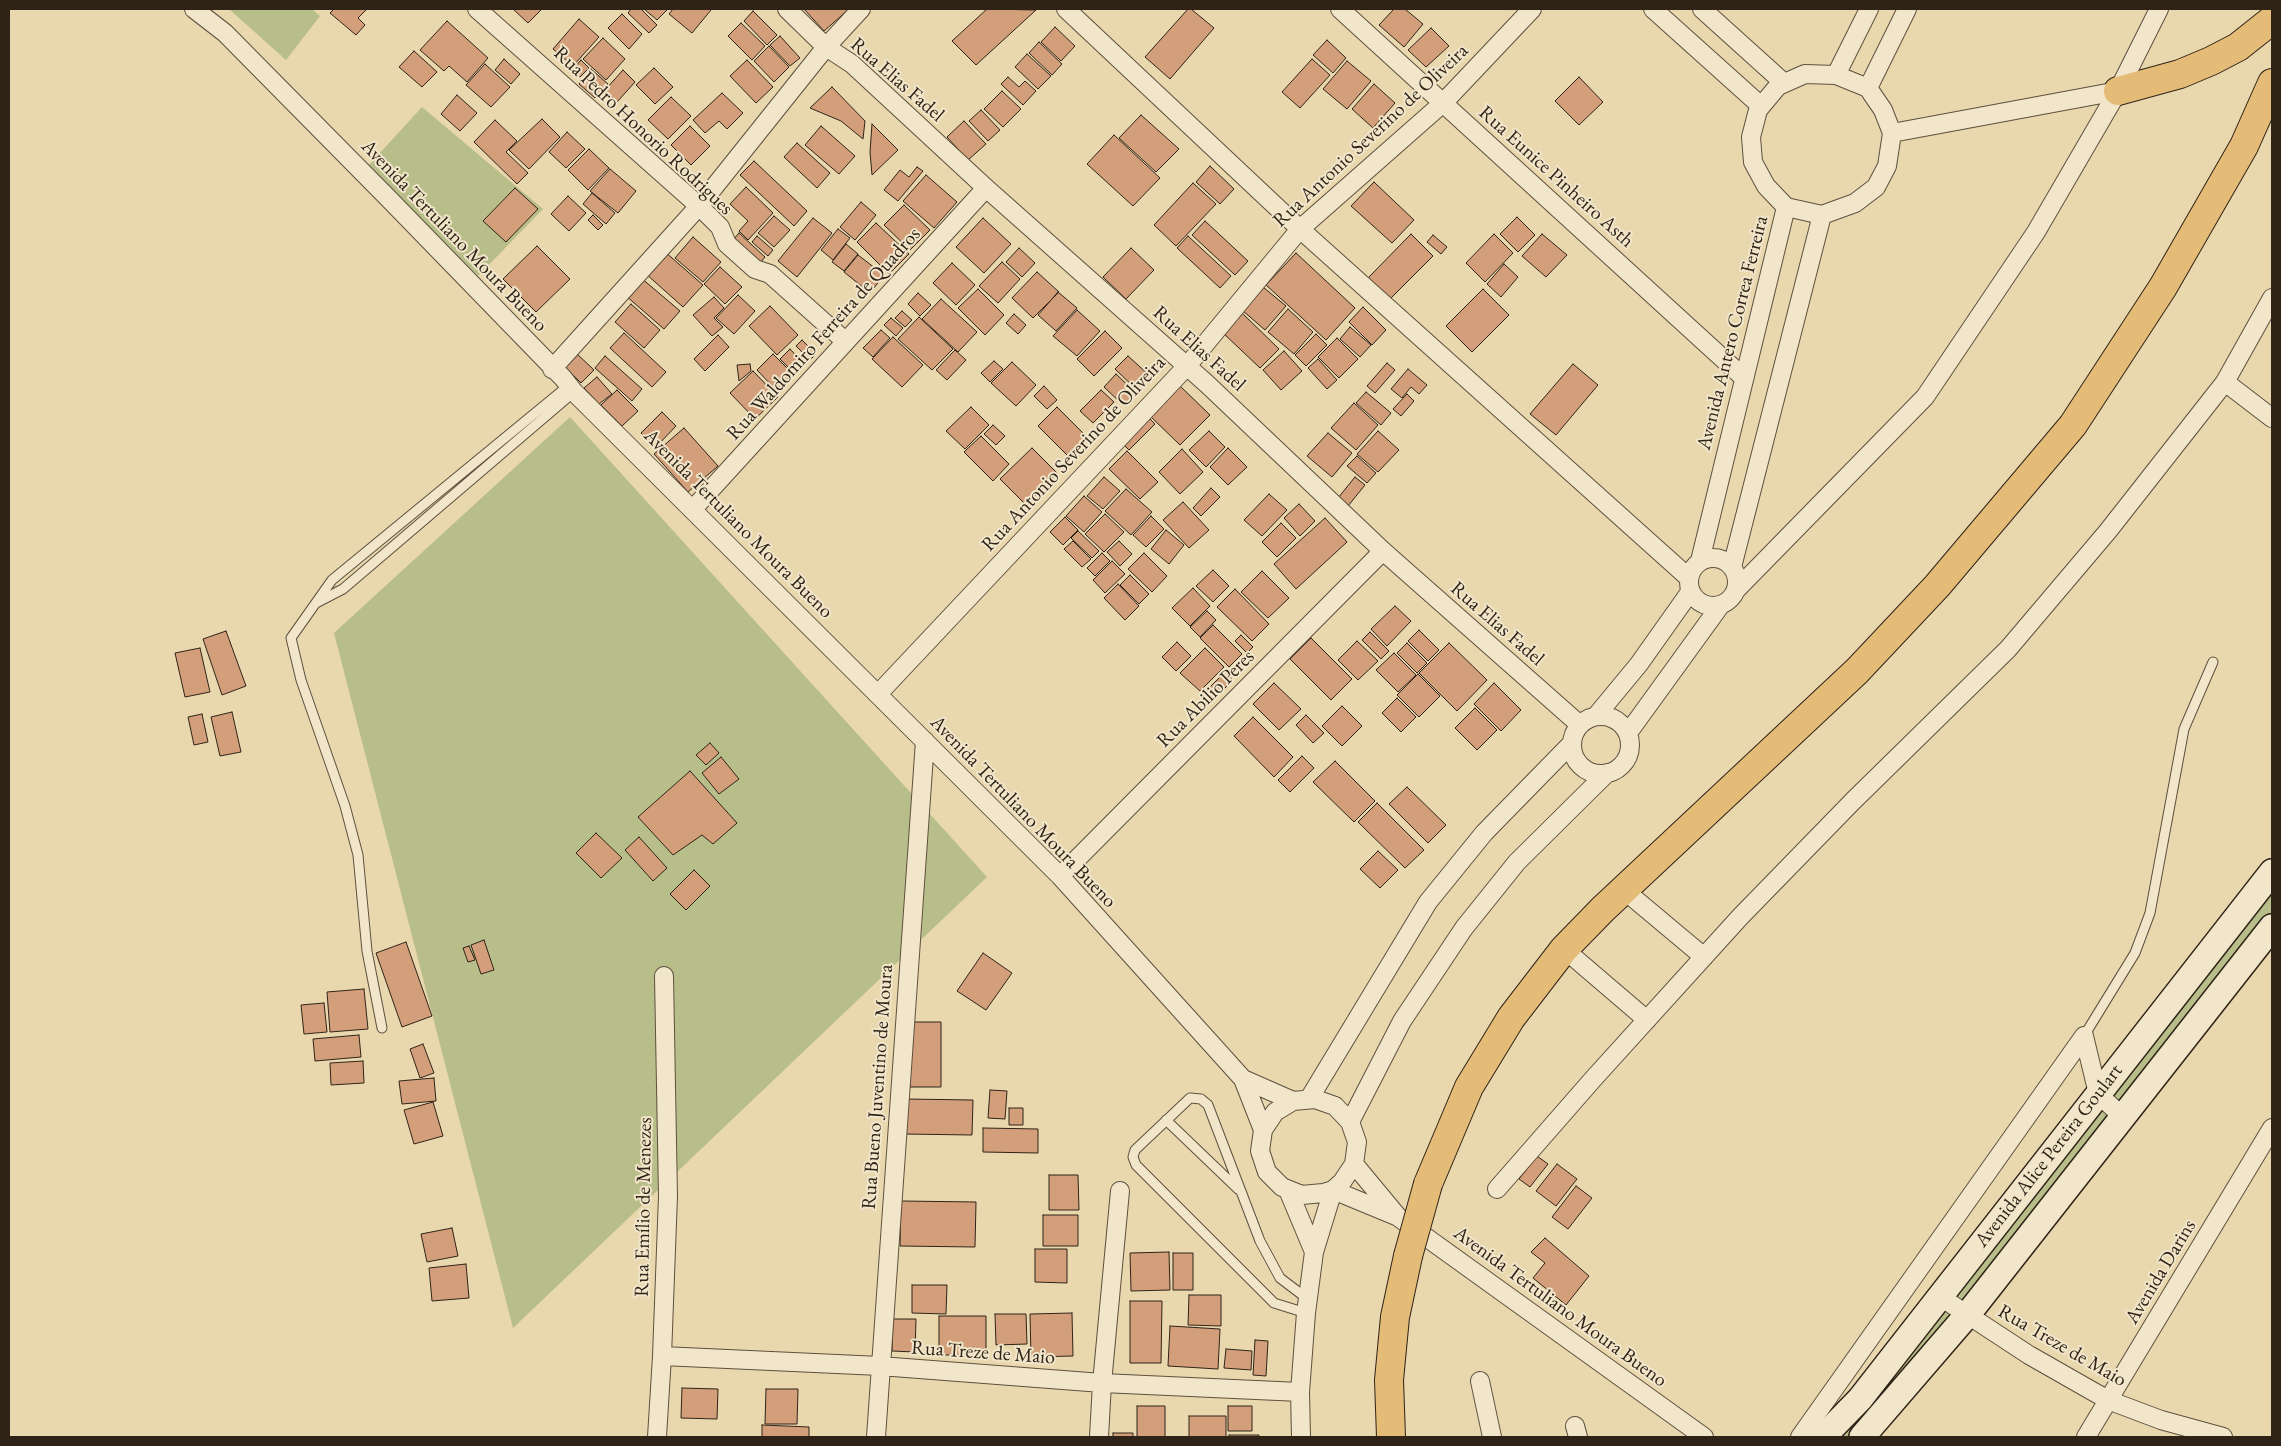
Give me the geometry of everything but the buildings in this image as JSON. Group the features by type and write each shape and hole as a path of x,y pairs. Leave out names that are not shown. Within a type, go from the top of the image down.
{"highway":[{"path":"2118,91 2180,74 2211,61 2238,47 2272,20"},
{"path":"1391,1437 1389,1380 1395,1318 1408,1256 1428,1184 1469,1087 1512,1018 1564,949 1603,909 1857,671 1937,586 2073,425 2163,287 2244,146 2272,83"}],"street":[{"name":"Avenida Tertuliano Moura Bueno","path":"194,9 225,33 390,199 552,369 563,378 571,389 1060,876 1243,1079 1263,1130"},
{"name":"Rua Pedro Honorio Rodrigues","path":"477,9 699,206 720,226 727,244 755,269 770,274 845,341"},
{"name":"Rua Elias Fadel","path":"787,9 826,46 852,64 986,188 1187,366 1383,551 1580,725"},
{"path":"552,369 699,206 826,46 860,9"},
{"path":"1066,9 1300,229 1689,585 1697,602 1708,606 1720,606"},
{"name":"Rua Eunice Pinheiro Asth","path":"1340,9 1743,377"},
{"name":"Rua Antonio Severino de Oliveira","path":"878,694 1187,366 1300,229 1443,103 1532,9"},
{"path":"1653,9 1761,106"},
{"path":"1702,9 1784,83"},
{"path":"1786,207 1822,215 1855,203 1876,187 1888,166 1892,133 1883,110 1868,88 1836,75 1869,9"},
{"path":"1868,88 1907,9"},
{"path":"1628,733 1720,606 1730,600 1736,590 1925,397 2036,232 2118,91 2159,9"},
{"name":"Avenida Antero Correa Ferreira","path":"1700,561 1743,377 1786,207 1766,186 1753,162 1751,137 1758,110 1778,86 1784,83 1805,74 1836,75"},
{"path":"1892,133 2118,91"},
{"name":"Rua Waldomiro Ferreira de Quadros","path":"693,509 986,188"},
{"path":"1732,567 1822,215"},
{"path":"1497,1189 1704,957 1847,808 2008,649 2108,531 2225,382 2272,298"},
{"path":"2225,382 2272,418"},
{"name":"Rua Abilio Peres","path":"1060,876 1383,551"},
{"path":"1301,1100 1428,902 1484,833 1572,743 1580,725 1596,716 1639,664 1689,585 1692,569 1700,561 1711,558 1723,560 1732,567 1737,578 1736,590"},
{"path":"1350,1122 1402,1021 1464,928 1517,862 1606,773 1618,768 1627,758 1630,746 1628,733 1620,723 1609,716 1596,716"},
{"name":"Rua Bueno Juventino de Moura","path":"876,1437 925,741"},
{"path":"1572,743 1575,756 1582,766 1594,773 1606,773"},
{"name":"Avenida Alice Pereira Goulart","path":"1823,1437 1860,1399 2272,872"},
{"path":"1624,890 1704,957"},
{"name":"Avenida Alice Pereira Goulart","path":"1862,1437 1968,1314 2124,1118 2272,927"},
{"path":"1564,949 1647,1020"},
{"name":"Rua Emílio de Menezes","path":"657,1437 668,1196 664,976"},
{"path":"2084,1036 2098,1094 2124,1118"},
{"path":"1800,1437 2084,1036"},
{"name":"Avenida Tertuliano Moura Bueno","path":"1243,1079 1301,1100"},
{"path":"1315,1099 1335,1106 1350,1122 1357,1142 1354,1164 1342,1182 1333,1190 1324,1193 1302,1195 1282,1187 1267,1172 1260,1151 1263,1130 1275,1112 1301,1100 1315,1099"},
{"name":"Avenida Darins","path":"2086,1437 2272,1128"},
{"name":"Avenida Tertuliano Moura Bueno","path":"1354,1164 1398,1217"},
{"path":"1288,1190 1314,1252"},
{"name":"Avenida Tertuliano Moura Bueno","path":"1333,1190 1398,1217 1705,1435"},
{"path":"1301,1437 1300,1392 1314,1252 1333,1190"},
{"path":"1099,1437 1102,1384 1120,1191"},
{"name":"Rua Treze de Maio","path":"1939,1296 2029,1355 2108,1400 2161,1420 2223,1437"},
{"name":"Rua Treze de Maio","path":"662,1356 880,1366 1102,1384 1300,1392"},
{"path":"1480,1381 1492,1437"}],"lane":[{"path":"382,1028 367,951 358,855 345,806 301,680 291,638 332,580 571,389"},
{"path":"312,606 343,589 571,389"},
{"path":"2084,1036 2135,953 2150,913 2184,729 2213,662"},
{"path":"1190,1098 1201,1099 1208,1105 1260,1241 1280,1278 1307,1307 1274,1303 1136,1165 1133,1157 1135,1150 1190,1098"},
{"path":"1166,1120 1241,1192"}],"green space":[{"path":"229,9 312,9 320,16 286,60"},
{"path":"422,107 543,209 478,276 368,166"},
{"path":"570,417 987,877 513,1328 334,633"},
{"path":"2272,888 2272,913 1860,1437 1842,1437"}]}
